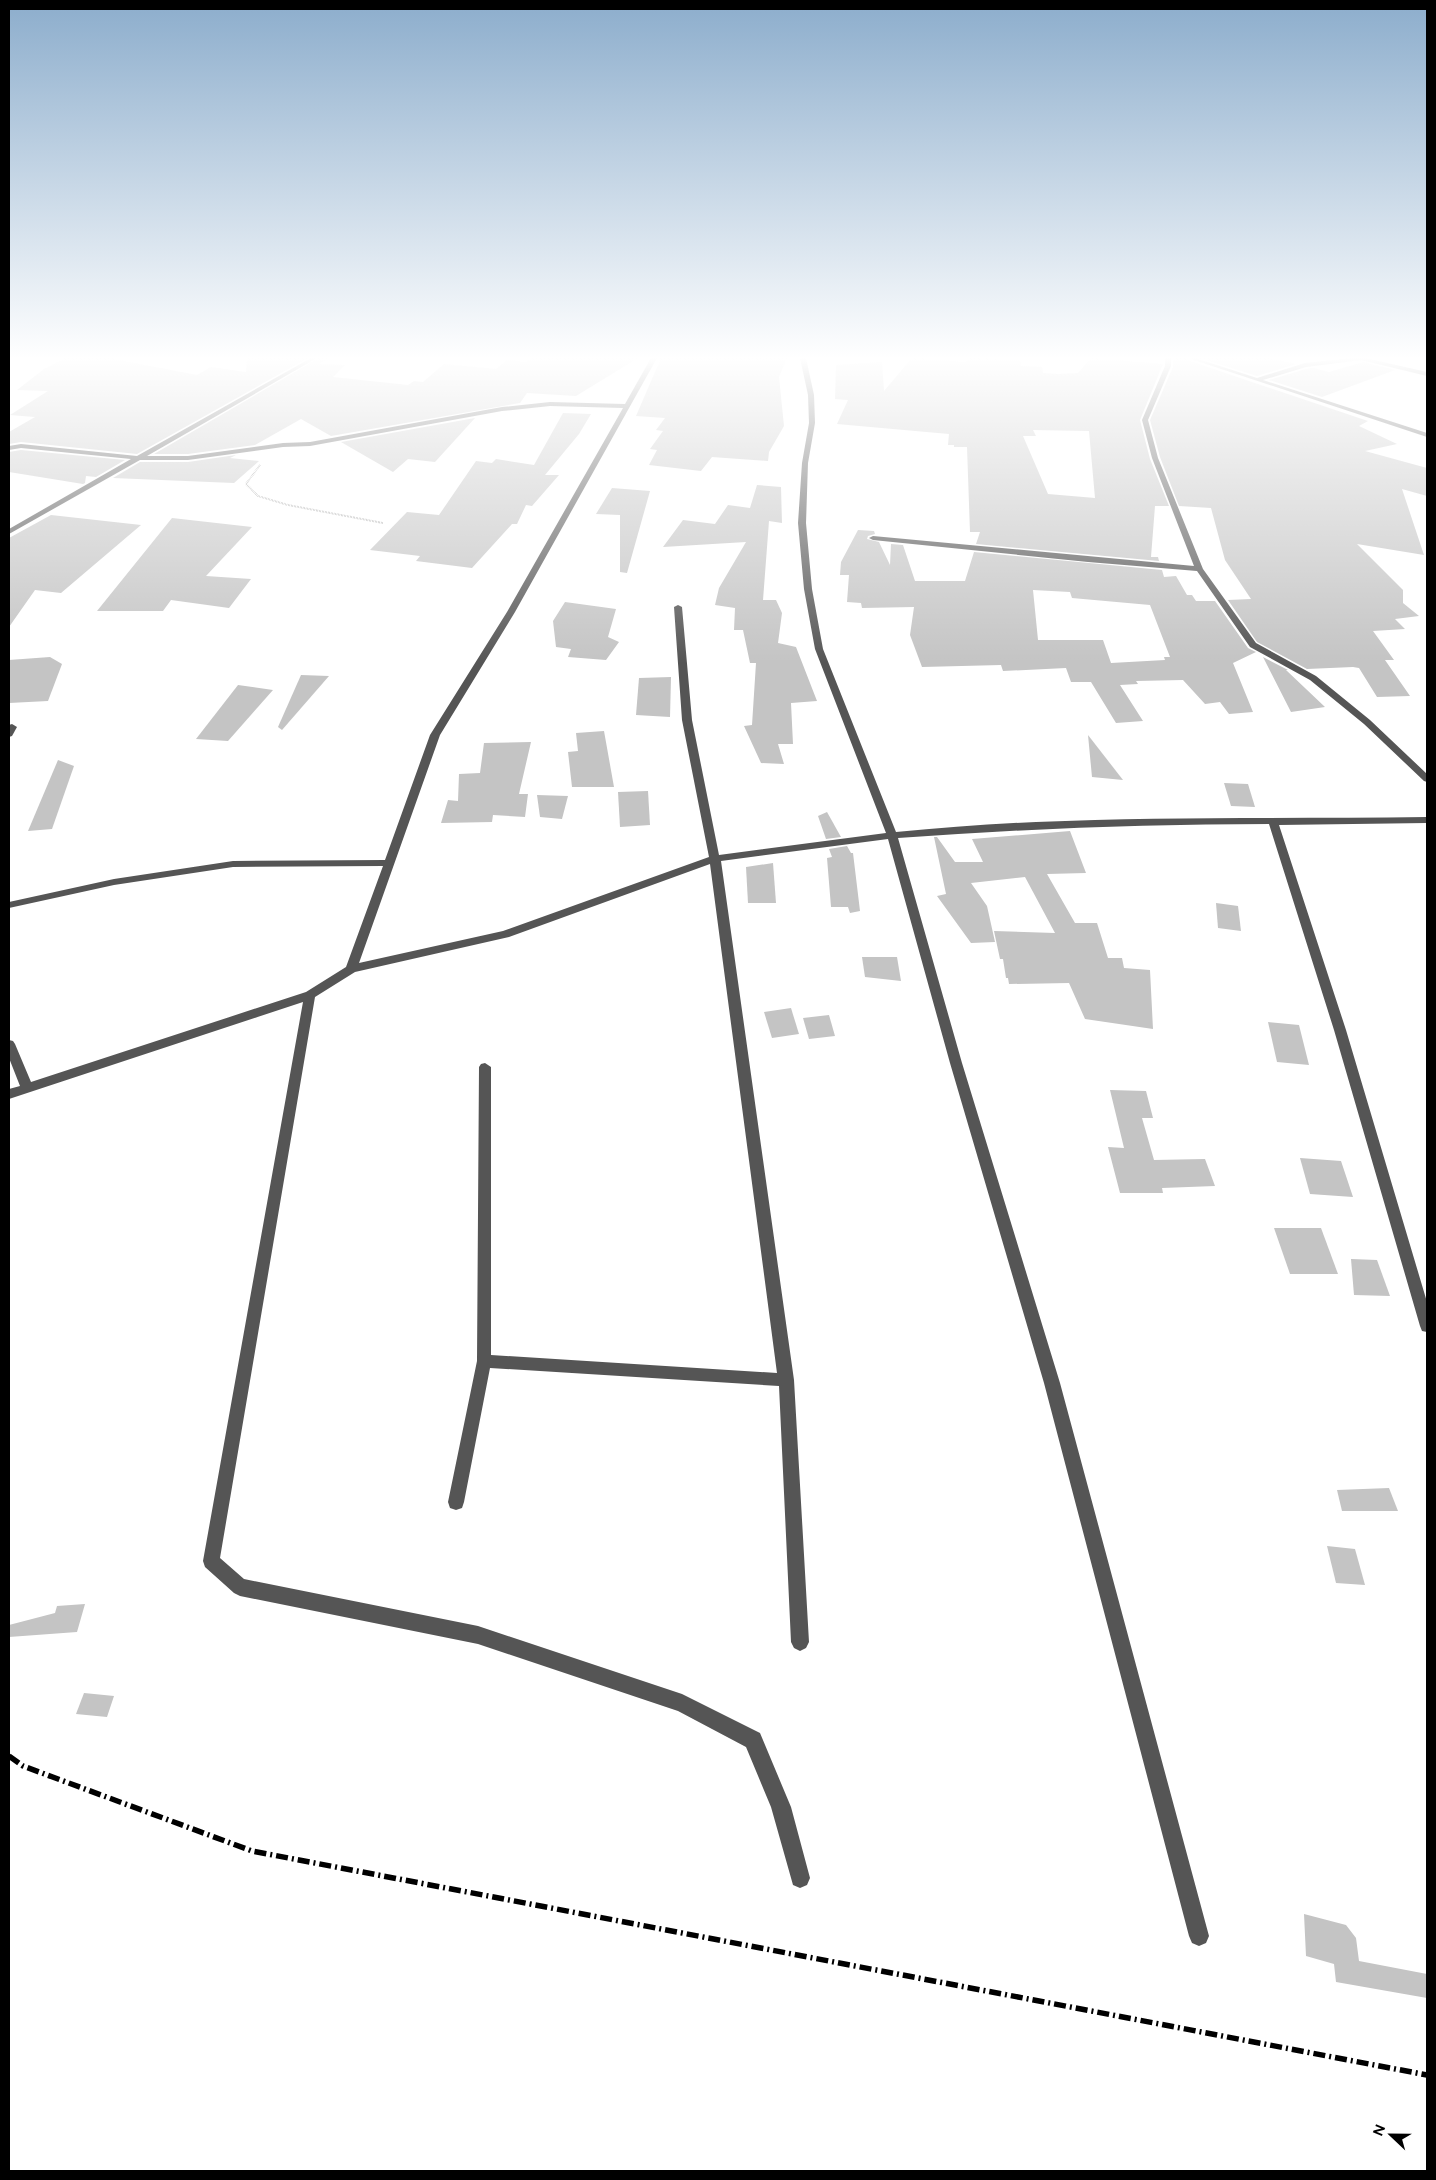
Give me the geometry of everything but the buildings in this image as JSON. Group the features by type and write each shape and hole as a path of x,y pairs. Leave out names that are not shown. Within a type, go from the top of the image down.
{"street":[{"path":"9,532 135,460"},
{"path":"350,969 435,735 511,612 595,460"},
{"path":"805,460 802,523 808,589 819,649 892,835 956,1063 1052,1383 1199,1936"},
{"path":"1156,460 1199,569 1253,645 1313,678 1367,722 1427,779"},
{"path":"873,538 1088,560 1199,569"},
{"path":"678,607 687,720 715,859 786,1380 800,1642"},
{"path":"9,1094 310,995 350,969 505,934 715,859 892,835 1035,825 1186,821 1427,820"},
{"path":"1273,822 1340,1030 1427,1326"},
{"path":"9,906 114,882 233,864 389,862"},
{"path":"310,995 211,1561 240,1587 478,1635 682,1703 753,1740 782,1807 800,1878"},
{"path":"9,1044 27,1087"},
{"path":"456,1502 484,1361 486,1067"},
{"path":"484,1361 786,1380"}],"path":[{"path":"266,460 255,470 246,484 258,496 288,505 383,523"}],"railway":[{"path":"9,1756 23,1766 252,1851 1427,2075"}]}
